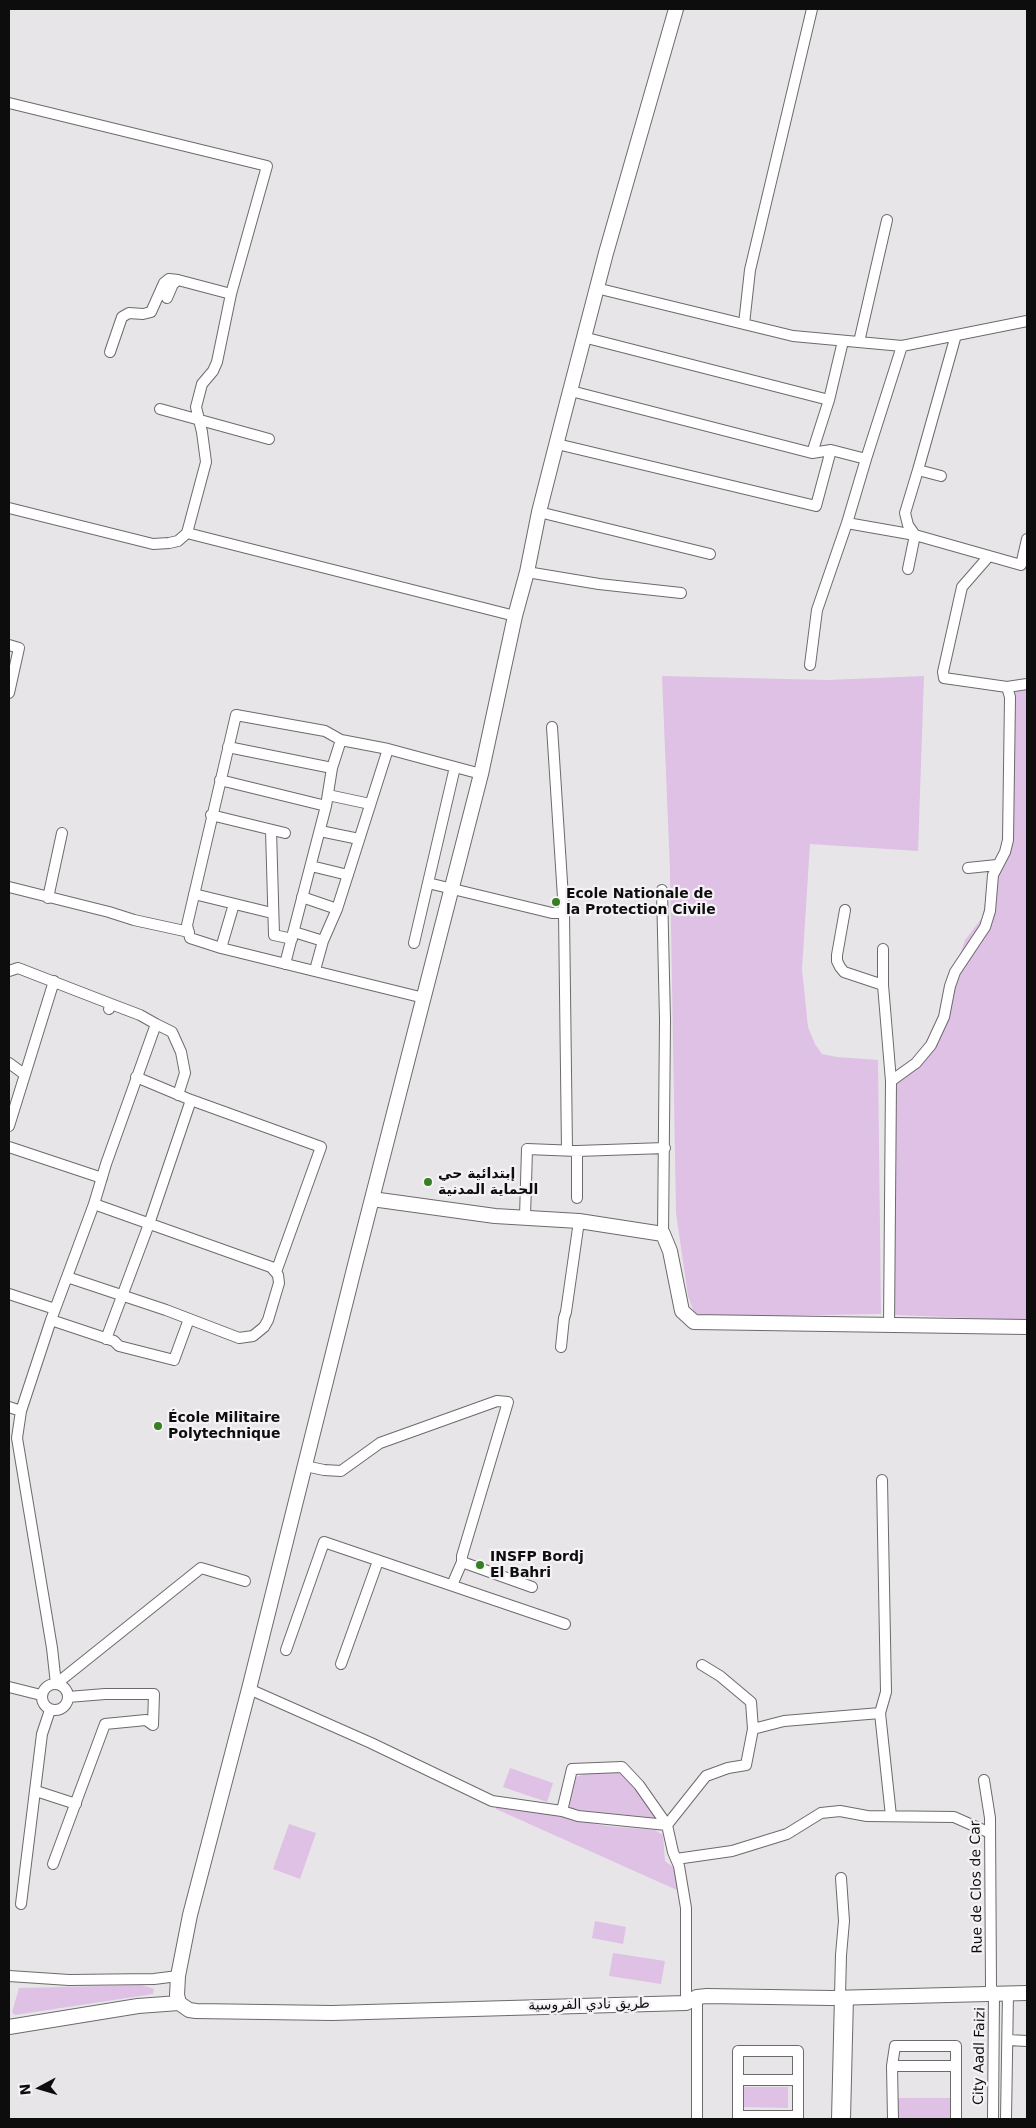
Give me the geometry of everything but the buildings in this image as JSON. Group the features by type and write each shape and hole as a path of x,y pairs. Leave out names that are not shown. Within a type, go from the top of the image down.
{"main road":[{"path":"9,2027 138,2006 179,2003 178,1976 190,1915 482,774 515,616 556,444 596,288 676,9"},
{"path":"372,1199 496,1216 580,1221 662,1234 670,1251 682,1311 694,1322 1027,1327"},
{"name":"طريق نادي الفروسية","path":"179,2003 188,2010 196,2011 332,2013 691,2000 1027,1993"}],"street":[{"path":"744,324 750,270 812,9"},
{"path":"9,104 267,166 231,294 217,362 213,371 200,388 196,407 206,462 187,533 178,541 153,544 9,508"},
{"path":"859,342 887,220"},
{"path":"110,352 122,317 129,313 143,314 151,312 164,283 169,279 231,294"},
{"path":"167,298 173,284 178,280"},
{"path":"596,288 793,336 902,346 1027,321"},
{"path":"908,569 915,535 908,525 905,513 956,335"},
{"path":"583,337 829,400"},
{"path":"812,453 829,400 843,341"},
{"path":"810,664 817,610 848,523 902,346"},
{"path":"571,391 812,453 831,450 866,459"},
{"path":"160,409 270,440"},
{"path":"556,444 816,506 831,450"},
{"path":"918,470 941,476"},
{"path":"540,512 710,554"},
{"path":"848,523 915,535 1021,565 1027,539"},
{"path":"187,533 515,616"},
{"path":"989,556 962,587 943,672 944,678 1007,687 1027,684"},
{"path":"527,572 599,584 681,593"},
{"path":"9,645 19,648 9,693"},
{"path":"891,1081 916,1063 930,1045 944,1017 950,986 955,972 985,927 990,910 993,875 1005,852 1008,840 1010,697 1007,687"},
{"path":"424,998 221,948 190,938 187,925 211,815 236,716 325,730 342,740 388,749 482,774"},
{"path":"552,727 564,913 572,1151 577,1198"},
{"path":"285,964 326,806 332,768 342,740"},
{"path":"228,747 332,768"},
{"path":"315,970 323,941 337,909 388,749"},
{"path":"414,943 455,767"},
{"path":"220,780 326,806"},
{"path":"328,795 370,804"},
{"path":"211,815 285,833"},
{"path":"271,830 274,935 293,935 323,941"},
{"path":"320,830 359,838"},
{"path":"48,898 62,833"},
{"path":"968,868 997,865"},
{"path":"310,866 348,875"},
{"path":"428,883 552,912 564,913"},
{"path":"9,887 189,932"},
{"path":"662,890 665,1148 662,1234"},
{"path":"194,894 272,913"},
{"path":"302,897 337,909"},
{"path":"221,948 234,904"},
{"path":"845,910 837,961 844,972 882,985"},
{"path":"883,949 882,985 891,1081 889,1326"},
{"path":"9,971 18,968 54,981 110,1007 140,1015 172,1032 181,1052 185,1074 178,1095"},
{"path":"9,1126 54,981"},
{"path":"56,1684 52,1648 17,1438 21,1411 51,1320 94,1204 156,1024"},
{"path":"9,1063 24,1074"},
{"path":"136,1078 321,1147 276,1272"},
{"path":"106,1338 149,1224 191,1100"},
{"path":"9,1147 102,1178"},
{"path":"525,1217 527,1149 572,1151 665,1148"},
{"path":"67,1277 123,1295 239,1338 253,1336 264,1327 268,1320 279,1279 276,1272 264,1263 94,1204"},
{"path":"561,1347 580,1221"},
{"path":"9,1294 55,1310"},
{"path":"51,1320 114,1341 119,1346 173,1362 189,1319"},
{"path":"305,1466 341,1471 380,1443 497,1401 505,1400 508,1404 462,1556 462,1562 452,1585"},
{"path":"9,1408 21,1411"},
{"path":"882,1480 886,1692 880,1713 891,1816"},
{"path":"286,1650 324,1542 565,1624"},
{"path":"341,1664 378,1561"},
{"path":"462,1562 532,1587"},
{"path":"50,1710 43,1704 42,1695 46,1686 56,1684 201,1568 245,1581"},
{"path":"667,1825 706,1776 728,1768 746,1765 753,1729 751,1702 720,1676 702,1665"},
{"path":"50,1710 62,1708 68,1701 66,1689 56,1684"},
{"path":"9,1687 42,1695"},
{"path":"249,1689 371,1743 492,1801 562,1811 578,1816 667,1825"},
{"path":"53,1864 105,1724 146,1720 153,1725 154,1694 105,1694 68,1697"},
{"path":"21,1904 42,1734 50,1710"},
{"path":"753,1729 784,1721 880,1713"},
{"path":"562,1811 572,1769 622,1767 639,1785 667,1825 686,1908 697,2119"},
{"name":"Rue de Clos de Car","path":"984,1780 990,1818 991,1987 994,1993"},
{"path":"36,1790 76,1804"},
{"path":"676,1859 732,1851 787,1834 820,1813 840,1811 867,1816 954,1817 990,1833"},
{"path":"841,1878 844,1921 845,2119"},
{"path":"9,1976 86,1980 154,1979 178,1976"},
{"name":"City Aadl Faizi","path":"993,2119 994,1993"},
{"path":"1006,2119 1008,1993"},
{"path":"838,2119 844,1997"},
{"path":"1008,2040 1027,2041"},
{"path":"892,2119 892,2066 895,2046 956,2046 956,2119"},
{"path":"798,2050 798,2080 798,2118 738,2118 738,2051 798,2050"},
{"name":"City Aadl Faizi","path":"892,2066 956,2066"},
{"path":"738,2080 798,2080"}],"shaded area":[{"path":"662,676 828,680 924,676 918,851 810,844 802,969 808,1027 815,1044 822,1054 878,1060 881,1314 702,1317 694,1312 688,1296 676,1213 670,870"},
{"path":"1027,687 1027,1320 895,1315 894,1083 920,1064 937,1023 965,940 982,918 985,903 1003,861 1013,695 1016,690"},
{"path":"510,1768 553,1783 547,1802 503,1787"},
{"path":"618,1771 625,1775 658,1816 657,1818 568,1809 576,1777 588,1773"},
{"path":"496,1806 560,1815 569,1819 606,1826 655,1830 663,1835 665,1861 673,1867 677,1874 679,1891 496,1809"},
{"path":"289,1824 316,1833 300,1879 273,1869"},
{"path":"595,1921 626,1927 623,1944 592,1938"},
{"path":"613,1953 665,1961 661,1984 609,1976"},
{"path":"142,1985 154,1989 153,1994 15,2015 12,2012 19,1988"},
{"path":"744,2087 788,2087 788,2108 744,2107"},
{"path":"896,2098 952,2098 952,2119 895,2118"}],"place":[{"name":"Ecole Nationale de la Protection Civile","path":"556,902"},
{"name":"إبتدائية حي الحماية المدنية","path":"428,1182"},
{"name":"École Militaire Polytechnique","path":"158,1426"},
{"name":"INSFP Bordj El Bahri","path":"480,1565"}]}
